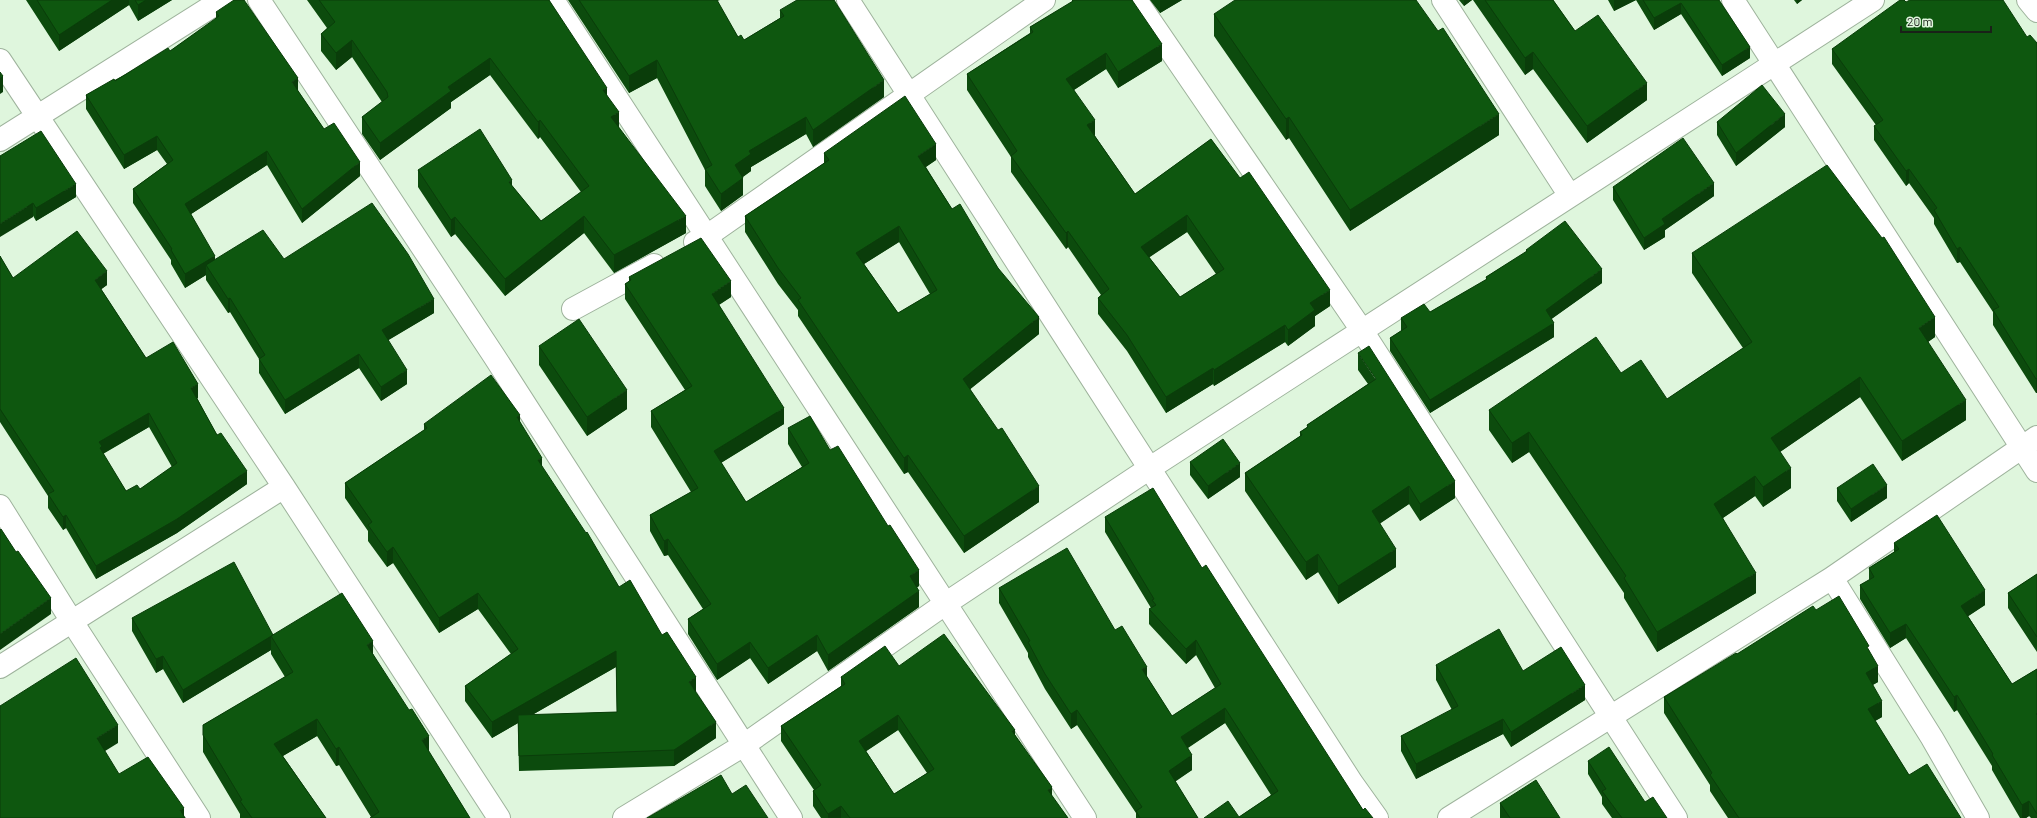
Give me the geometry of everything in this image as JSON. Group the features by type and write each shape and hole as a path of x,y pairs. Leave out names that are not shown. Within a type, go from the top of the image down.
{"street":[{"path":"0,140 222,0"},
{"path":"258,0 498,362 791,818"},
{"path":"553,0 1085,818"},
{"path":"848,0 1352,783 1377,818"},
{"path":"573,309 707,236 909,93 1044,0"},
{"path":"1136,0 1361,329 1676,818"},
{"path":"1443,0 1570,196"},
{"path":"1733,0 2029,442 2037,471"},
{"path":"624,818 744,744 945,604 1361,329 1873,0"},
{"path":"2028,0 2037,11"},
{"path":"0,60 284,486 499,818"},
{"path":"1449,818 1612,718 1832,578 2029,442"},
{"path":"0,667 71,620 284,486"},
{"path":"0,506 71,620 199,818"},
{"path":"1832,578 1932,738 1978,818"}],"building":[{"path":"37,0 112,0 59,35"},
{"path":"135,0 146,0 138,5"},
{"path":"234,0 244,0 298,78 292,82 324,129 334,123 360,162 302,209 267,151 185,204 215,256 185,274 171,250 172,249 133,189 173,160 157,136 124,155 86,95 114,79 115,81 168,48 170,51 219,16 216,12"},
{"path":"319,0 549,0 607,88 603,90 619,112 611,117 686,216 614,255 584,216 505,279 455,217 451,220 418,170 480,129 512,180 509,182 541,221 589,186 540,120 538,122 490,58 448,87 451,91 380,143 362,117 388,97 387,92 352,40 336,53 321,34 335,22"},
{"path":"579,0 717,0 738,37 741,35 744,40 784,16 780,10 797,0 834,0 884,80 813,130 806,117 749,151 751,154 735,165 743,178 721,194 705,169 712,165 657,60 629,76"},
{"path":"1072,0 1132,0 1162,44 1118,72 1106,53 1066,79 1095,120 1087,125 1135,194 1211,139 1240,178 1249,172 1330,290 1310,303 1315,310 1288,330 1285,325 1214,370 1213,368 1166,397 1127,335 1098,298 1109,289 1068,231 1066,233 1011,156 1017,151 967,74 1033,32 1030,27 1073,1","holes":["1187,215 1224,269 1180,297 1141,247"]},
{"path":"1235,0 1416,0 1438,31 1443,28 1499,114 1350,210 1289,117 1286,119 1214,14"},
{"path":"1485,0 1553,0 1575,31 1598,15 1647,83 1587,126 1533,52 1525,58"},
{"path":"1643,0 1719,0 1750,47 1722,65 1681,3 1654,18"},
{"path":"1900,0 1904,0 1906,2 1910,0 2003,0 2027,37 2030,35 2037,43 2036,379 1993,310 1999,307 1960,247 1957,249 1934,210 1937,208 1909,169 1906,171 1874,126 1883,120 1832,49"},
{"path":"0,72 3,76 0,79"},
{"path":"1762,85 1785,114 1736,153 1717,122"},
{"path":"905,96 936,144 918,156 952,209 960,204 998,268 1039,317 963,379 998,430 1002,428 1039,486 964,536 908,455 904,458 798,300 801,298 778,268 745,216 829,160 824,153","holes":["899,226 937,290 898,313 856,253"]},
{"path":"41,131 76,184 36,208 33,203 0,224 0,156"},
{"path":"1683,138 1714,183 1662,219 1665,224 1644,238 1613,187"},
{"path":"1827,165 1882,238 1884,237 1935,317 1919,328 1966,400 1902,441 1860,377 1771,438 1791,468 1763,487 1755,476 1714,504 1756,573 1657,632 1624,578 1626,576 1529,432 1512,443 1489,410 1596,337 1621,373 1641,360 1667,399 1752,342 1692,253"},
{"path":"372,203 408,254 434,299 382,330 407,370 381,387 359,354 285,400 259,359 265,355 230,298 228,299 206,265 263,230 284,259"},
{"path":"1565,221 1602,269 1546,310 1554,323 1430,400 1390,338 1407,327 1401,318 1424,304 1430,312 1487,279 1486,277 1527,251 1526,250"},
{"path":"77,231 107,271 95,280 146,358 173,342 198,384 191,388 217,435 221,433 247,471 177,519 96,566 66,515 63,517 48,494 54,491 0,409 0,256 13,278","holes":["149,413 177,463 140,489 137,485 126,491 100,448 102,446 99,442"]},
{"path":"701,238 731,281 712,294 784,408 714,451 746,502 809,463 788,428 810,416 830,450 838,446 888,526 890,525 919,570 910,576 919,591 828,655 817,635 768,668 750,642 717,664 688,619 711,604 668,539 664,541 650,515 698,488 651,411 692,386 625,284 631,280 629,277"},
{"path":"579,319 627,390 587,417 539,346"},
{"path":"1369,346 1455,481 1420,504 1409,486 1372,511 1396,549 1338,586 1318,554 1306,562 1245,473 1302,435 1300,432 1308,427 1307,425 1376,379 1358,353"},
{"path":"491,375 520,415 517,417 542,458 538,460 586,533 587,532 619,587 630,580 662,635 667,632 696,677 689,682 716,722 674,750 519,756 518,715 617,712 616,651 492,722 465,686 518,649 478,593 439,618 393,547 387,552 368,525 372,522 345,483 427,428 424,424"},
{"path":"1223,439 1240,463 1208,486 1190,462"},
{"path":"1873,464 1887,485 1851,509 1837,488"},
{"path":"1153,488 1202,568 1206,565 1363,810 1365,808 1373,818 1204,818 1228,801 1239,817 1278,791 1225,708 1181,737 1192,755 1169,771 1198,818 1140,818 1136,811 1142,807 1077,710 1071,714 1045,674 1028,642 1030,641 999,588 1067,548 1115,630 1122,626 1147,667 1142,669 1172,716 1221,684 1196,640 1186,649 1149,609 1156,605 1152,600 1154,599 1105,517"},
{"path":"1937,515 1985,590 1961,606 2012,684 2037,669 2037,814 2029,801 2022,805 1957,695 1954,697 1906,624 1890,633 1860,585 1874,577 1869,568 1899,549 1894,543"},
{"path":"1,529 16,552 18,551 51,598 0,634 0,530"},
{"path":"234,562 273,635 183,690 163,656 156,659 132,618"},
{"path":"2037,574 2037,637 2008,593"},
{"path":"342,593 373,641 367,645 409,710 412,709 429,736 422,740 470,818 370,818 379,812 339,747 336,749 317,719 274,744 326,818 252,818 240,801 242,800 203,735 203,725 293,672 271,636"},
{"path":"1839,596 1869,646 1867,647 1878,666 1866,673 1882,701 1868,709 1909,775 1927,764 1961,818 1739,818 1710,775 1712,773 1664,697 1736,653 1737,654 1813,606 1816,610"},
{"path":"1499,629 1523,671 1561,647 1585,685 1511,732 1503,719 1416,764 1401,736 1458,706 1436,665"},
{"path":"944,634 1015,730 1012,731 1052,787 1048,790 1068,818 850,818 841,806 828,814 813,791 821,785 781,726 845,684 841,677 885,646 899,666","holes":["898,715 934,769 894,794 859,741"]},
{"path":"76,658 118,725 97,738 119,774 148,757 184,808 180,810 185,818 0,818 0,706"},
{"path":"1609,747 1645,802 1653,797 1667,818 1622,818 1602,791 1606,789 1588,761"},
{"path":"721,775 732,794 746,785 768,818 647,818"},
{"path":"1536,780 1560,818 1510,818 1500,803"}]}
